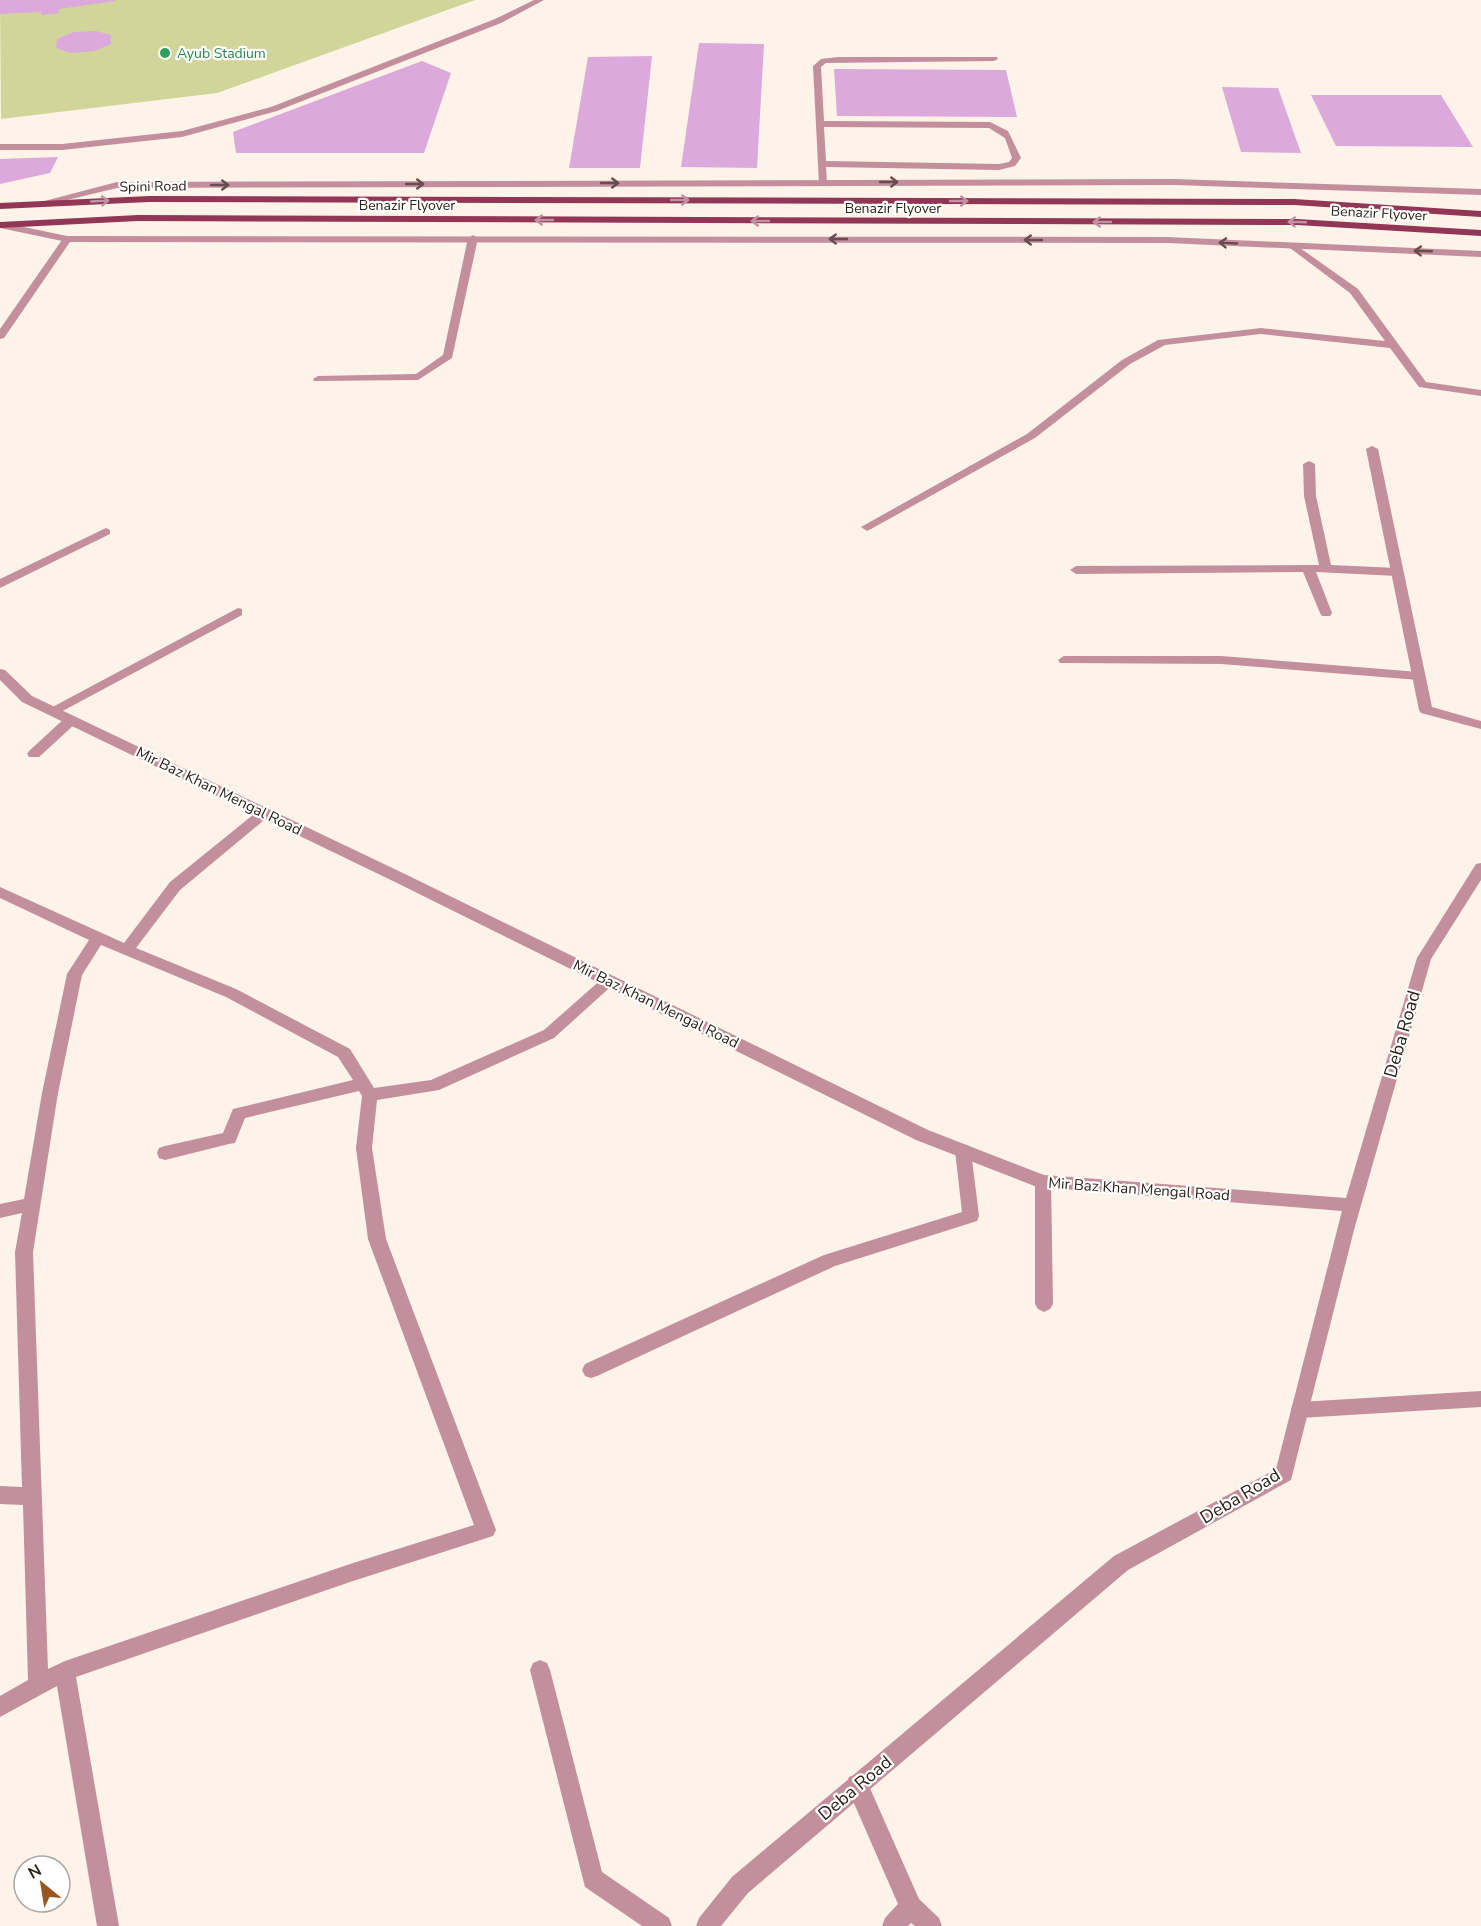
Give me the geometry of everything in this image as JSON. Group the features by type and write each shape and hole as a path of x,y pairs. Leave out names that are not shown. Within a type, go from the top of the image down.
{"main road":[{"name":"Spini Road","path":"0,206 149,199 307,198"},
{"name":"Benazir Flyover","path":"307,198 1294,202 1481,214"},
{"name":"Benazir Flyover","path":"0,225 138,218 1297,222 1481,233"}],"street":[{"path":"0,147 62,147 182,134 274,109 498,21 540,0"},
{"path":"822,182 817,66 824,61 994,59"},
{"path":"819,124 990,125 1001,128 1009,134 1017,158 1011,164 999,167 822,164"},
{"path":"38,204 117,185 1174,182 1481,192"},
{"path":"0,225 67,238 1167,240 1481,254"},
{"path":"0,336 67,238"},
{"path":"318,379 418,377 448,356 473,238"},
{"path":"1293,246 1354,291 1423,385 1481,393"},
{"path":"867,527 1031,436 1125,362 1162,342 1262,331 1394,345"},
{"path":"1372,449 1426,710 1481,725"},
{"path":"1309,464 1310,496 1326,569"},
{"path":"0,584 106,532"},
{"path":"1076,570 1308,568 1397,572"},
{"path":"1308,568 1326,614"},
{"path":"52,711 238,612"},
{"path":"1064,660 1221,660 1419,676"},
{"name":"Mir Baz Khan Mengal Road","path":"0,673 27,699 922,1135 1043,1182 1353,1205"},
{"path":"34,754 71,720"},
{"path":"127,950 175,885 264,813"},
{"name":"Deba Road","path":"707,1926 740,1885 1121,1563 1284,1474 1353,1205 1424,958 1481,868"},
{"path":"0,892 98,938 231,993 344,1053 367,1090 364,1148 377,1239 486,1530 350,1573 66,1671 0,1707"},
{"path":"38,1686 24,1252 50,1093 75,974 98,938"},
{"path":"165,1153 229,1138 239,1113 367,1090 433,1086 549,1034 609,981"},
{"path":"591,1370 830,1260 971,1216 963,1151"},
{"path":"1043,1182 1044,1304"},
{"path":"0,1210 32,1204"},
{"path":"1300,1410 1481,1399"},
{"path":"0,1495 32,1496"},
{"path":"540,1670 593,1879 661,1926"},
{"path":"66,1671 108,1926"},
{"path":"857,1785 911,1906 931,1926"},
{"path":"893,1926 911,1906"}],"green space":[{"name":"Ayub Stadium","path":"0,0 475,0 217,93 1,119"}],"building":[{"path":"0,0 115,1 59,9 59,13 41,15 41,12 0,14"},
{"path":"96,31 111,35 111,44 94,51 71,53 56,48 57,39 74,32"},
{"path":"699,43 764,44 757,168 681,167"},
{"path":"652,56 640,168 569,168 588,57"},
{"path":"422,61 451,73 424,153 236,153 233,132"},
{"path":"834,69 1006,70 1017,117 837,116"},
{"path":"1222,87 1278,88 1301,153 1241,152"},
{"path":"1311,95 1441,95 1473,147 1336,146"},
{"path":"58,157 50,173 0,184 0,159"}],"place":[{"name":"Ayub Stadium","path":"165,53"}]}
